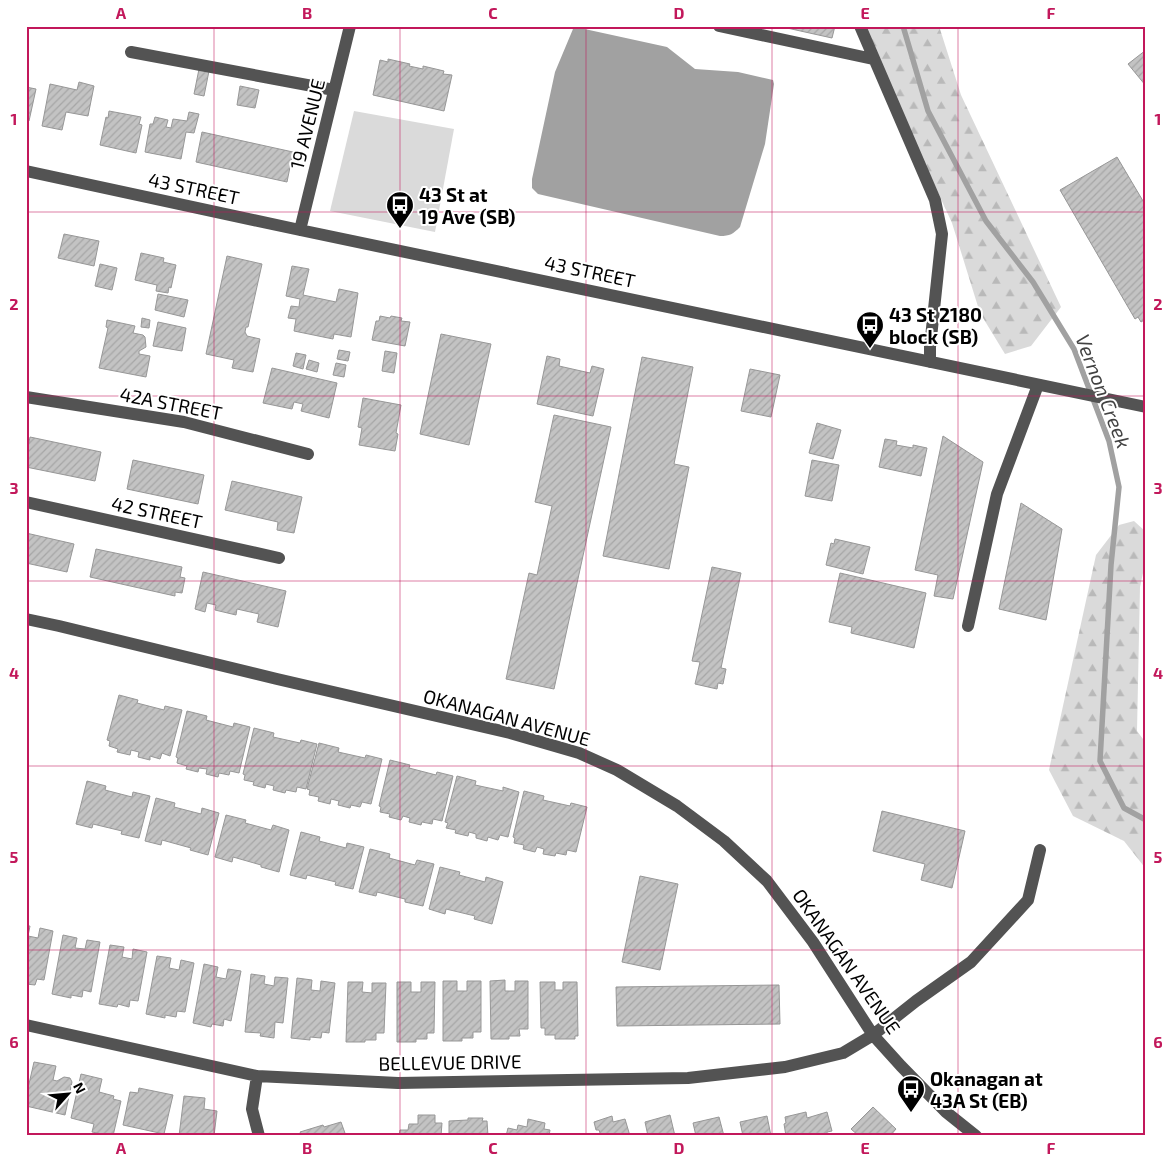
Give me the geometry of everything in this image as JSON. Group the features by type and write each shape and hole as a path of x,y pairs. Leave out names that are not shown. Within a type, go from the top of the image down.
{"street":[{"name":"19 AVENUE","path":"300,230 350,26"},
{"path":"719,26 872,59"},
{"path":"860,26 872,59 935,200 942,234 930,362"},
{"path":"131,52 334,90"},
{"name":"43 STREET","path":"26,171 1146,407"},
{"path":"968,626 997,494 1038,385"},
{"name":"42A STREET","path":"26,397 184,422 308,454"},
{"name":"42 STREET","path":"26,502 279,558"},
{"name":"OKANAGAN AVENUE","path":"26,619 510,733 579,752 616,770 677,806 724,841 767,881 812,942 873,1034 946,1112 976,1136"},
{"name":"BELLEVUE DRIVE","path":"26,1025 257,1076 398,1084 688,1078 785,1066 843,1053 873,1034 971,962 1028,900 1040,850"},
{"path":"257,1076 252,1109 260,1136"}],"green space":[{"path":"864,26 939,26 961,95 1061,307 1031,346 1005,354 980,313 952,223 871,46"},
{"path":"354,111 454,129 435,232 330,211"},
{"path":"1134,521 1146,532 1146,559 1140,587 1137,731 1146,743 1146,869 1124,841 1073,816 1049,770 1096,555 1119,525"}],"shaded area":[{"path":"580,28 667,47 695,69 738,72 773,80 765,144 740,227 735,231 729,235 720,236 538,194 532,188 532,179 555,72 573,29"}],"building":[{"path":"778,26 835,26 832,38"},
{"path":"1146,50 1146,86 1128,64"},
{"path":"388,59 423,69 423,66 444,71 443,74 452,75 444,111 373,95 380,60 388,62"},
{"path":"199,69 209,71 204,96 194,94"},
{"path":"79,82 94,86 88,116 66,112 62,130 42,126 50,84 77,90"},
{"path":"240,86 259,90 255,108 237,105"},
{"path":"26,87 36,89 29,121 26,121"},
{"path":"109,111 141,117 139,124 142,125 136,153 100,145"},
{"path":"189,112 199,114 194,133 186,132 181,159 145,152 150,124 153,124 155,117 168,120 166,127 171,128 173,119 187,121"},
{"path":"202,132 293,152 287,182 196,162"},
{"path":"1117,157 1146,206 1146,319 1141,322 1138,317 1135,319 1060,190"},
{"path":"64,234 99,241 94,266 58,258"},
{"path":"141,253 164,258 163,262 176,265 171,288 169,287 168,293 156,291 157,285 135,280"},
{"path":"227,256 262,264 248,327 246,327 245,332 247,336 260,339 253,372 232,368 234,360 206,354"},
{"path":"100,264 117,268 112,290 95,286"},
{"path":"292,266 309,269 303,295 336,302 339,289 358,293 351,337 334,334 333,339 294,331 296,319 288,318 291,306 299,307 300,299 286,296"},
{"path":"158,294 188,300 184,317 155,310"},
{"path":"380,316 402,318 401,321 410,322 405,346 372,340 376,321 379,321"},
{"path":"142,318 150,320 149,328 141,327"},
{"path":"107,320 135,326 133,333 145,337 146,347 139,351 139,354 150,356 146,377 99,368 108,328 106,327"},
{"path":"158,322 186,328 182,351 153,346"},
{"path":"441,334 491,344 469,445 420,434"},
{"path":"339,350 350,352 348,361 337,359"},
{"path":"385,351 397,353 394,373 382,371"},
{"path":"296,353 306,355 303,369 293,366"},
{"path":"547,356 560,359 559,366 590,373 592,366 604,369 593,416 537,404"},
{"path":"642,357 693,367 674,464 689,467 669,569 603,556"},
{"path":"309,360 319,363 317,372 306,369"},
{"path":"336,363 346,365 344,377 333,375"},
{"path":"272,368 337,383 329,418 301,411 303,404 294,402 292,409 263,403"},
{"path":"750,369 780,375 771,417 741,411"},
{"path":"363,398 401,405 395,451 359,445 362,428 358,427"},
{"path":"554,415 611,427 554,689 506,679 529,573 537,575 552,506 535,502"},
{"path":"817,423 841,430 833,459 809,453"},
{"path":"943,436 983,462 953,599 934,596 938,575 915,570"},
{"path":"30,437 101,452 95,481 26,467"},
{"path":"885,439 897,441 896,445 913,448 913,445 927,448 921,476 879,467"},
{"path":"133,460 204,475 198,504 127,489"},
{"path":"812,460 839,465 832,501 805,496"},
{"path":"232,481 302,497 294,533 277,530 278,522 225,510"},
{"path":"1021,503 1062,529 1046,620 999,609"},
{"path":"26,533 74,544 67,572 26,563"},
{"path":"835,539 870,547 863,574 826,565 831,543 834,544"},
{"path":"96,549 182,567 180,577 185,578 182,593 175,592 175,596 90,577"},
{"path":"712,567 741,573 721,668 726,669 723,684 718,683 717,689 695,684 700,662 692,661"},
{"path":"203,572 286,591 278,627 257,622 259,614 237,609 236,615 215,610 216,605 207,603 205,612 195,609"},
{"path":"840,573 926,593 914,648 851,633 852,627 829,622"},
{"path":"119,695 138,700 137,703 164,710 165,706 182,710 170,756 162,753 160,759 150,756 150,760 138,757 139,752 131,750 130,755 117,752 118,749 109,746 110,741 107,740"},
{"path":"187,711 207,716 206,720 233,727 234,723 250,727 239,773 230,771 229,775 219,773 218,777 206,774 207,769 199,768 198,772 186,769 187,766 177,763 178,758 176,757"},
{"path":"254,728 274,733 273,737 300,743 301,740 317,744 306,789 297,787 296,792 286,790 285,793 273,790 274,786 266,784 265,788 253,785 254,782 244,780 245,775 243,774"},
{"path":"319,743 339,748 338,752 365,758 366,755 382,759 371,804 362,802 360,807 351,805 350,808 338,805 339,801 331,799 330,804 318,801 319,797 309,795 310,790 307,789"},
{"path":"390,760 410,765 409,768 436,775 437,772 453,776 442,821 433,819 432,824 422,822 421,825 409,822 410,818 403,816 401,820 389,817 390,814 380,812 381,807 379,806"},
{"path":"457,776 476,781 475,785 503,791 503,787 519,792 508,837 500,835 498,840 488,837 487,841 476,838 476,834 469,832 468,836 455,833 456,830 446,828 448,823 445,822"},
{"path":"87,781 106,786 105,790 132,797 133,792 150,796 139,838 121,834 122,831 93,824 92,828 76,824"},
{"path":"524,791 544,796 543,800 570,806 571,803 587,807 576,852 567,850 566,855 556,853 555,856 543,854 544,849 537,847 535,852 523,849 524,845 514,843 515,838 513,837"},
{"path":"156,798 175,803 174,807 201,814 202,808 219,813 208,855 162,840 161,845 145,841"},
{"path":"882,811 965,831 952,888 921,880 925,864 873,851"},
{"path":"226,815 246,820 245,823 271,830 273,825 289,830 279,872 233,857 232,862 215,857"},
{"path":"301,832 320,837 319,841 346,848 347,843 364,847 353,889 335,885 336,882 307,875 306,879 290,875"},
{"path":"370,849 390,854 389,858 415,865 417,860 434,864 423,906 377,892 376,896 359,892"},
{"path":"440,867 460,872 459,875 485,882 486,877 503,882 492,924 474,919 475,916 446,909 445,914 429,909"},
{"path":"640,876 678,884 660,970 622,962"},
{"path":"26,926 30,926 28,936 38,938 40,928 53,931 44,980 37,979 35,985 26,984"},
{"path":"63,935 77,938 75,948 85,949 87,940 100,942 91,992 83,990 82,997 71,995 71,998 52,994"},
{"path":"110,945 124,947 122,957 132,959 133,949 147,952 138,1001 130,1000 129,1007 118,1004 117,1007 99,1004"},
{"path":"157,956 171,958 169,968 179,970 181,960 194,963 185,1012 177,1011 176,1017 165,1015 165,1018 146,1014"},
{"path":"204,964 218,967 216,977 226,979 228,969 241,971 231,1021 224,1019 223,1026 212,1024 211,1027 193,1023"},
{"path":"251,974 265,976 264,984 274,986 275,977 288,978 283,1023 275,1022 274,1038 260,1036 261,1033 245,1032"},
{"path":"297,978 312,980 311,990 320,991 321,981 335,983 329,1033 322,1032 321,1038 310,1037 310,1040 291,1038"},
{"path":"505,980 505,991 515,991 515,981 528,981 528,1029 519,1029 520,1036 509,1036 509,1039 491,1039 490,981"},
{"path":"443,981 457,981 457,991 467,991 467,981 481,981 481,1032 473,1032 473,1038 462,1038 462,1041 443,1041"},
{"path":"348,982 363,982 362,992 372,993 372,983 386,983 384,1033 376,1033 376,1040 346,1042"},
{"path":"397,982 411,982 411,992 421,992 421,982 435,982 434,1033 427,1033 427,1039 416,1039 416,1042 397,1042"},
{"path":"540,982 555,982 555,990 563,990 563,982 577,982 578,1036 575,1036 575,1039 555,1039 555,1035 545,1035 545,1028 541,1028"},
{"path":"779,985 780,1024 617,1026 616,987"},
{"path":"34,1062 56,1066 53,1080 57,1081 64,1077 70,1078 72,1082 65,1115 26,1106 26,1097"},
{"path":"81,1074 102,1079 99,1092 114,1096 113,1099 121,1101 113,1136 92,1132 94,1124 71,1118"},
{"path":"139,1088 173,1095 164,1134 123,1125 130,1092 138,1093"},
{"path":"184,1096 205,1098 204,1109 217,1111 214,1136 179,1136"},
{"path":"873,1107 896,1129 890,1136 859,1136 851,1129"},
{"path":"806,1112 807,1118 827,1112 832,1131 827,1132 827,1136 786,1136 785,1117"},
{"path":"418,1115 435,1115 435,1123 442,1123 441,1136 399,1136 400,1130 408,1130 409,1124 418,1124"},
{"path":"670,1115 675,1136 648,1136 645,1122"},
{"path":"612,1116 613,1122 625,1119 630,1136 601,1136 599,1130 596,1130 594,1122"},
{"path":"767,1116 771,1136 743,1136 740,1122"},
{"path":"719,1117 724,1136 696,1136 693,1123"},
{"path":"468,1118 483,1118 482,1121 487,1121 488,1136 449,1136 449,1121 468,1120"},
{"path":"528,1119 545,1123 544,1129 550,1130 549,1136 506,1136 508,1128 517,1130 518,1125 527,1127"},
{"path":"341,1122 346,1136 302,1136 300,1132 323,1125 324,1127"}],"waterway":[{"name":"Vernon Creek","path":"903,26 928,111 986,221 1033,282 1074,349 1109,441 1119,487 1111,565 1100,761 1124,808 1146,820"}],"place":[{"name":"43 St at 19 Ave (SB)","path":"400,229"},
{"name":"43 St 2180 block (SB)","path":"870,349"},
{"name":"Okanagan at 43A St (EB)","path":"911,1113"}]}
